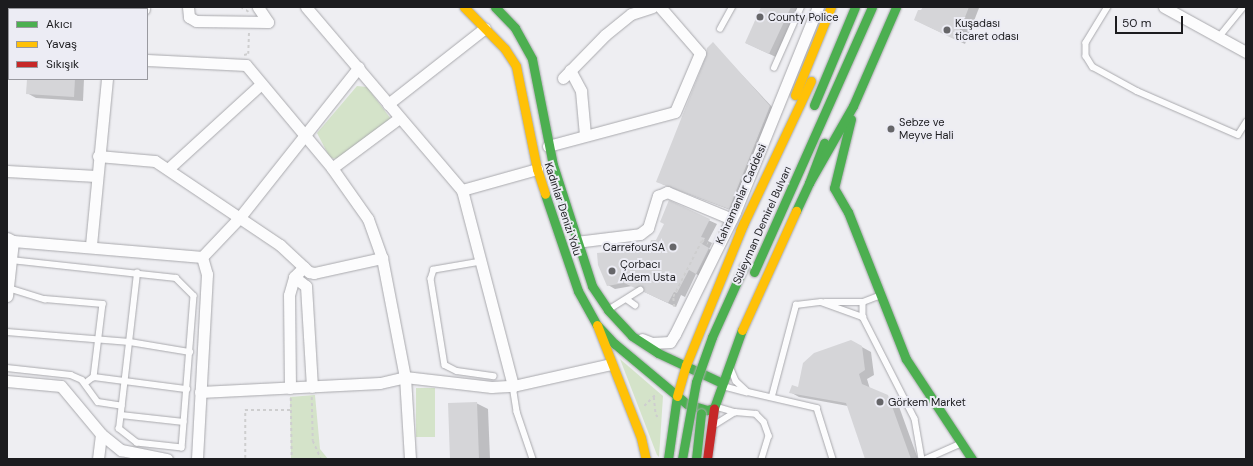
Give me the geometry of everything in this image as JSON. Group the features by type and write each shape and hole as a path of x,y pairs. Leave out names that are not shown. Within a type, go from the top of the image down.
{"main road":[{"name":"Kadınlar Denizi Yolu","path":"464,7 506,49 516,66 537,170 578,291 597,325 615,344 694,408 715,407"},
{"path":"474,7 508,46 516,66"},
{"path":"485,7 532,59"},
{"name":"Kadınlar Denizi Yolu","path":"495,7 515,28 532,59 552,165 576,242 592,286 608,310 632,336 652,349 686,365 703,376 722,384"},
{"path":"669,459 678,396 686,365 831,7"},
{"path":"811,113 855,7"},
{"name":"Süleyman Demirel Bulvarı","path":"753,276 872,7"},
{"path":"809,183 853,106 896,7"},
{"path":"706,459 715,407 736,344 809,183 835,116 870,36"},
{"path":"740,231 766,180 824,50"},
{"path":"853,106 834,188 848,212 906,359 972,459"},
{"path":"537,170 552,165"},
{"name":"Süleyman Demirel Bulvarı","path":"682,459 684,439 696,382 712,337 745,263"},
{"path":"597,325 641,438 646,459"},
{"path":"652,349 673,354 684,352 696,339"},
{"path":"708,384 713,370"},
{"path":"696,459 705,399"},
{"path":"669,459 679,450 687,449 700,453 706,459"}],"street":[{"path":"188,7 189,17 196,21 268,22 258,7"},
{"path":"306,7 359,67 399,118 462,190 513,386"},
{"path":"585,135 581,91 566,74 604,35 631,14 652,7"},
{"path":"548,146 675,112 700,53 660,7"},
{"name":"Kahramanlar Caddesi","path":"632,336 652,342 670,342 732,219 818,7"},
{"path":"1164,7 1246,52"},
{"path":"388,104 485,28"},
{"path":"148,60 246,65 332,168 368,219 382,258 405,378 410,459"},
{"path":"202,257 240,217 359,67"},
{"path":"90,246 107,80"},
{"path":"168,169 261,84"},
{"path":"332,168 399,118"},
{"path":"98,156 155,161 280,245 314,274 382,258"},
{"path":"462,190 537,170"},
{"path":"7,171 96,176"},
{"path":"576,242 640,234 648,228 658,196 667,192 732,219"},
{"path":"7,292 11,260 10,240 202,257"},
{"path":"197,459 207,274 202,257"},
{"path":"290,388 289,295 294,277 304,267"},
{"path":"294,277 306,286 312,387"},
{"path":"200,392 380,383 405,378 491,387 513,386 611,364"},
{"path":"7,380 61,386 101,434 120,450 167,459"},
{"path":"98,459 101,434"}],"lane":[{"path":"720,29 732,7"},
{"path":"774,68 801,7"},
{"path":"1108,7 1086,43 1086,56 1094,67 1137,91 1238,135 1246,122"},
{"path":"1219,37 1243,7"},
{"path":"11,260 176,278 194,296 182,448 137,443 119,429 126,381 137,274"},
{"path":"481,262 434,270 431,279 445,365 457,371 494,376"},
{"path":"608,310 628,300 640,290"},
{"path":"7,292 45,299 103,304 94,377"},
{"path":"772,396 796,304 821,302 862,302 880,296"},
{"path":"628,300 635,304"},
{"path":"821,302 863,317"},
{"path":"862,302 863,317 915,419 922,459"},
{"path":"7,332 130,342 190,352"},
{"path":"736,344 730,361 732,374 748,392"},
{"path":"7,368 71,375 85,384 98,402 122,406"},
{"path":"85,384 94,377 187,389"},
{"path":"722,384 748,392 772,396 817,408 832,459"},
{"path":"513,386 517,412 533,459"},
{"path":"715,407 735,412 756,414 764,422 769,436 762,459"},
{"path":"711,431 717,423 735,412"},
{"path":"121,415 184,422"},
{"path":"926,459 962,443"}],"path":[{"path":"246,65 244,54 248,54 249,34"},
{"path":"674,307 673,297 702,240 710,245"},
{"path":"312,387 313,441 321,459"},
{"path":"290,388 292,459"},
{"path":"639,409 654,398 658,390"},
{"path":"654,398 656,415 659,418"},
{"path":"245,458 245,410 291,410"}],"green space":[{"path":"357,86 367,87 391,119 338,159 330,158 317,133"},
{"path":"620,359 663,396 659,457 657,455"},
{"path":"416,388 435,388 435,437 416,437"},
{"path":"315,395 320,449 328,459 291,459 290,397"}],"building":[{"path":"761,7 791,7 769,54 745,43"},
{"name":"Kuşadası ticaret odası","path":"923,7 969,7 956,40 914,20 918,10 921,10"},
{"path":"713,42 770,106 729,209 656,182 706,56 707,48"},
{"path":"27,80 75,80 74,97 26,94"},
{"name":"CarrefourSA","path":"669,200 710,219 701,237 705,238 702,244 709,248 696,274 689,270 677,293 674,292 668,303 644,292 642,286 635,288 624,283 607,286 598,265 597,253 649,248 651,240 656,240 664,224 660,222"},
{"path":"851,340 862,346 865,370 859,374 862,384 888,395 911,459 865,459 846,403 789,393 792,385 798,387 803,363 814,353"},
{"path":"477,402 479,459 450,459 448,403"}],"traffic: fast":[{"path":"495,7 515,28 532,59 553,165 592,286 608,310 632,336 658,353 722,383"},
{"path":"814,105 855,7"},
{"path":"754,272 872,7"},
{"path":"796,211 809,183 853,106 896,7"},
{"path":"851,119 834,188 848,212 906,359 972,459"},
{"path":"809,183 824,143"},
{"path":"545,194 578,291 597,325 615,344 687,404 707,410 714,408 742,330"},
{"path":"682,459 696,382 712,337 744,266"},
{"path":"668,459 677,396"},
{"path":"696,459 701,413"}],"traffic: slow":[{"path":"464,7 505,49 516,66 537,169 545,194"},
{"path":"795,95 831,7"},
{"path":"740,231 811,81"},
{"path":"742,330 796,211"},
{"path":"677,396 686,365 744,222"},
{"path":"597,325 641,438 646,459"}],"traffic: jam":[{"path":"707,459 714,408"}],"place":[{"name":"County Police","path":"760,17"},
{"name":"Kuşadası ticaret odası","path":"947,30"},
{"name":"Sebze ve Meyve Hali","path":"891,129"},
{"name":"CarrefourSA","path":"673,247"},
{"name":"Çorbacı Adem Usta","path":"612,271"},
{"name":"Görkem Market","path":"880,402"}]}
